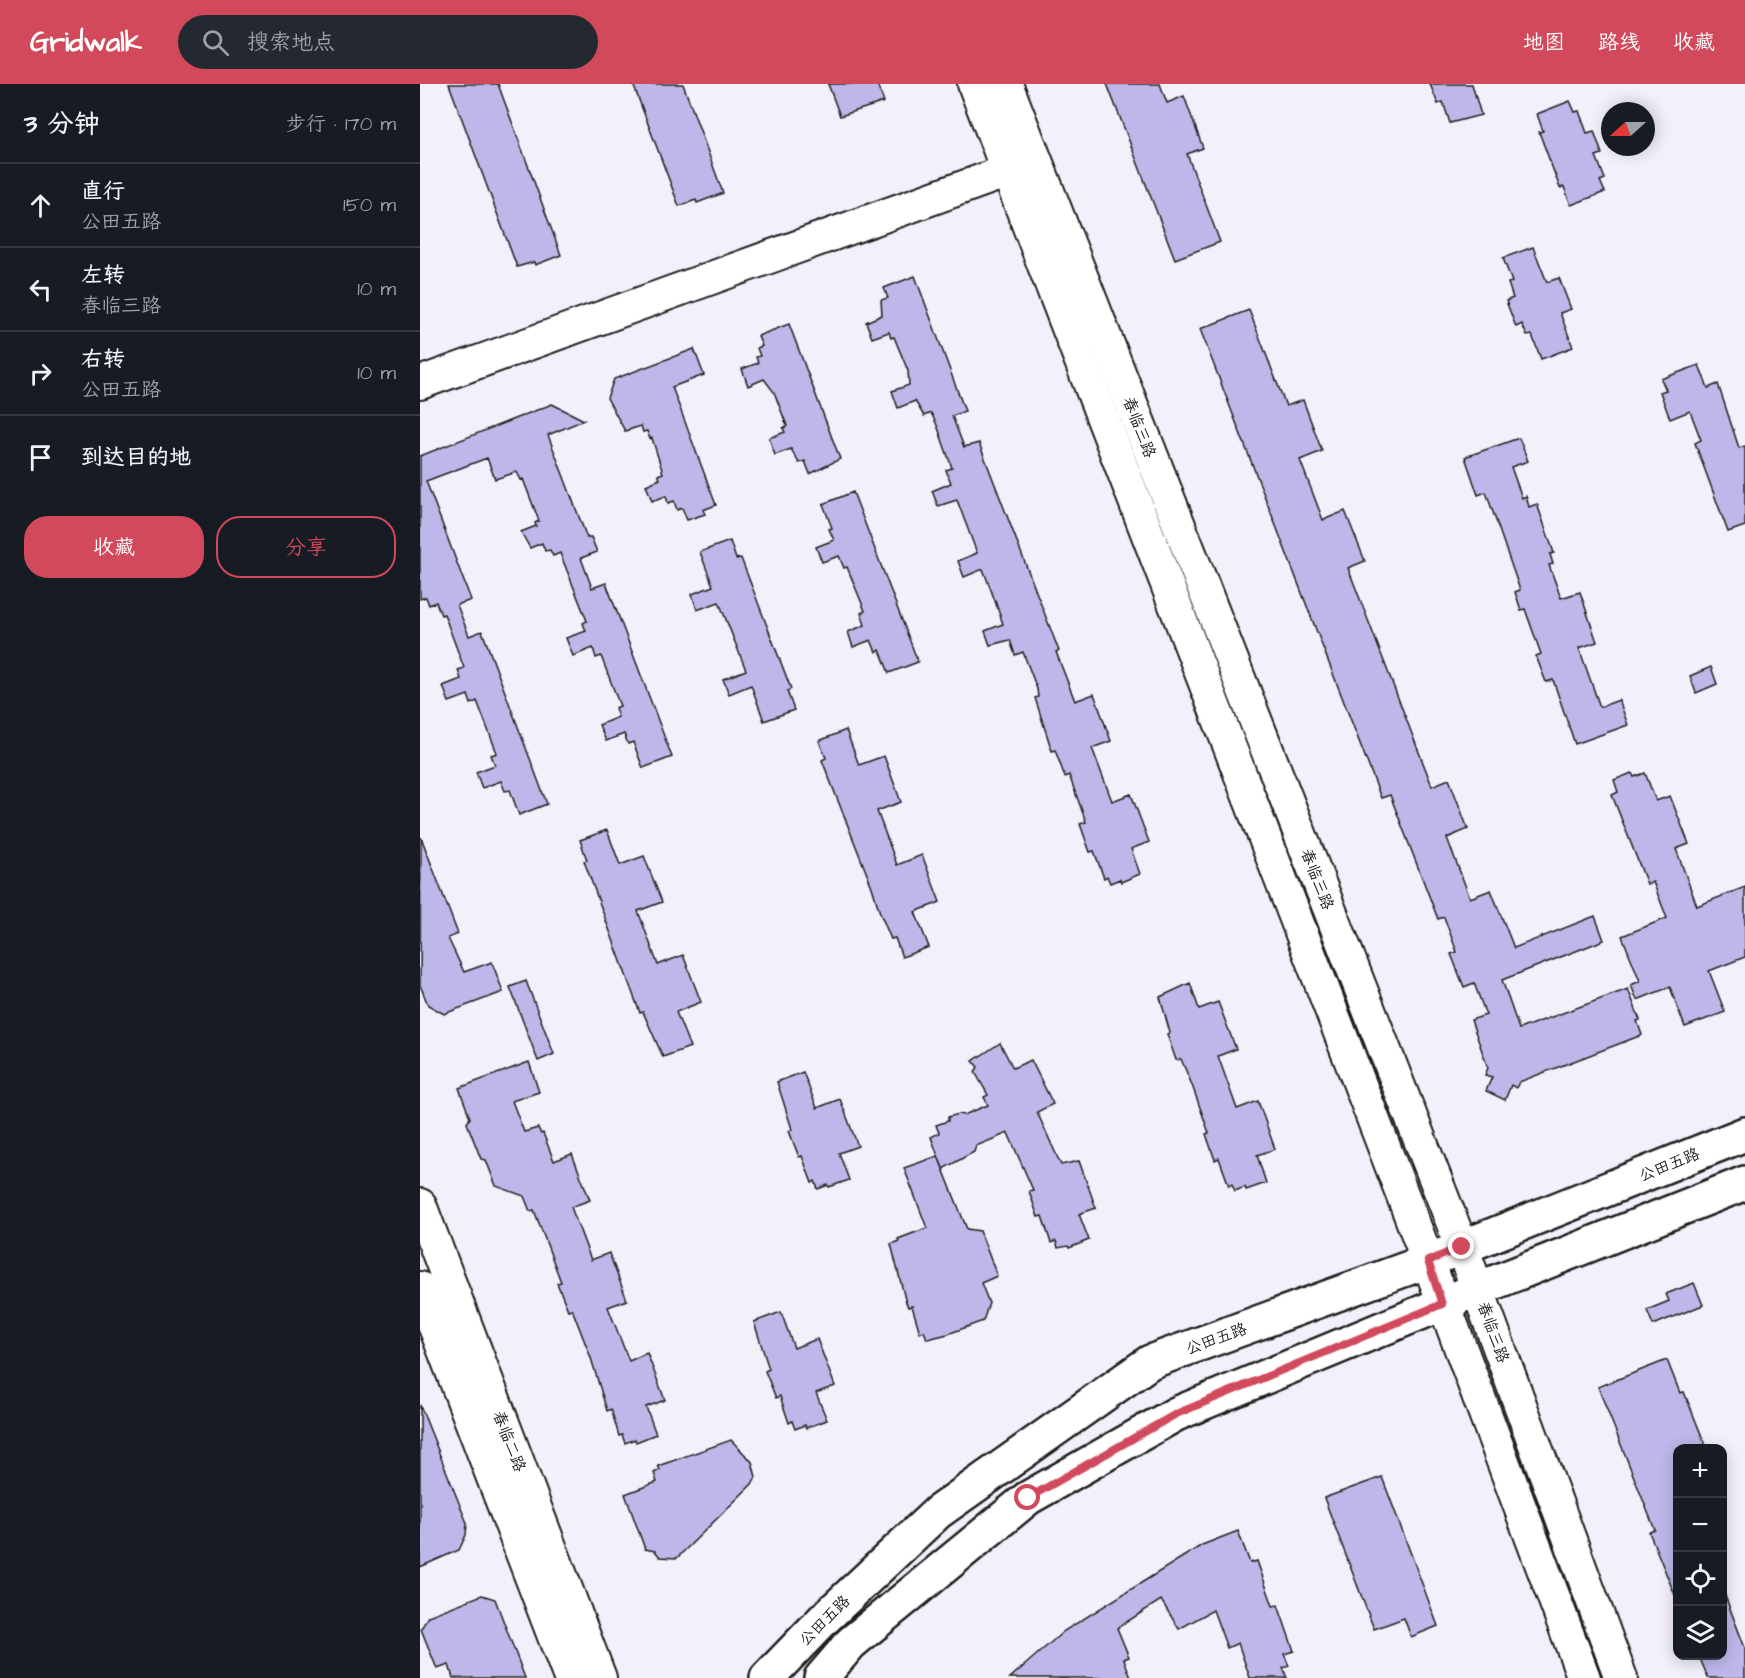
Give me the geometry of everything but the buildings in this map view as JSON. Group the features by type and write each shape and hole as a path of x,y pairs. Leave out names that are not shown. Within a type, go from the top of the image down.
{"main road":[{"name":"公田五路","path":"767,1678 824,1619 939,1512 1150,1362 1428,1261 1745,1134"},
{"path":"821,1678 851,1643 1028,1498 1176,1414 1478,1289 1745,1183"}],"street":[{"name":"春临三路","path":"974,84 1021,164 1462,1247 1621,1678"},
{"name":"春临三路","path":"1006,84 1021,164 1442,1304 1584,1678"},
{"path":"420,383 1021,164"},
{"name":"春临二路","path":"420,1205 431,1301 570,1678"},
{"name":"春临二路","path":"431,1301 600,1678"}],"route":[{"path":"1028,1498 1176,1414 1442,1304 1428,1261 1462,1247"}]}
